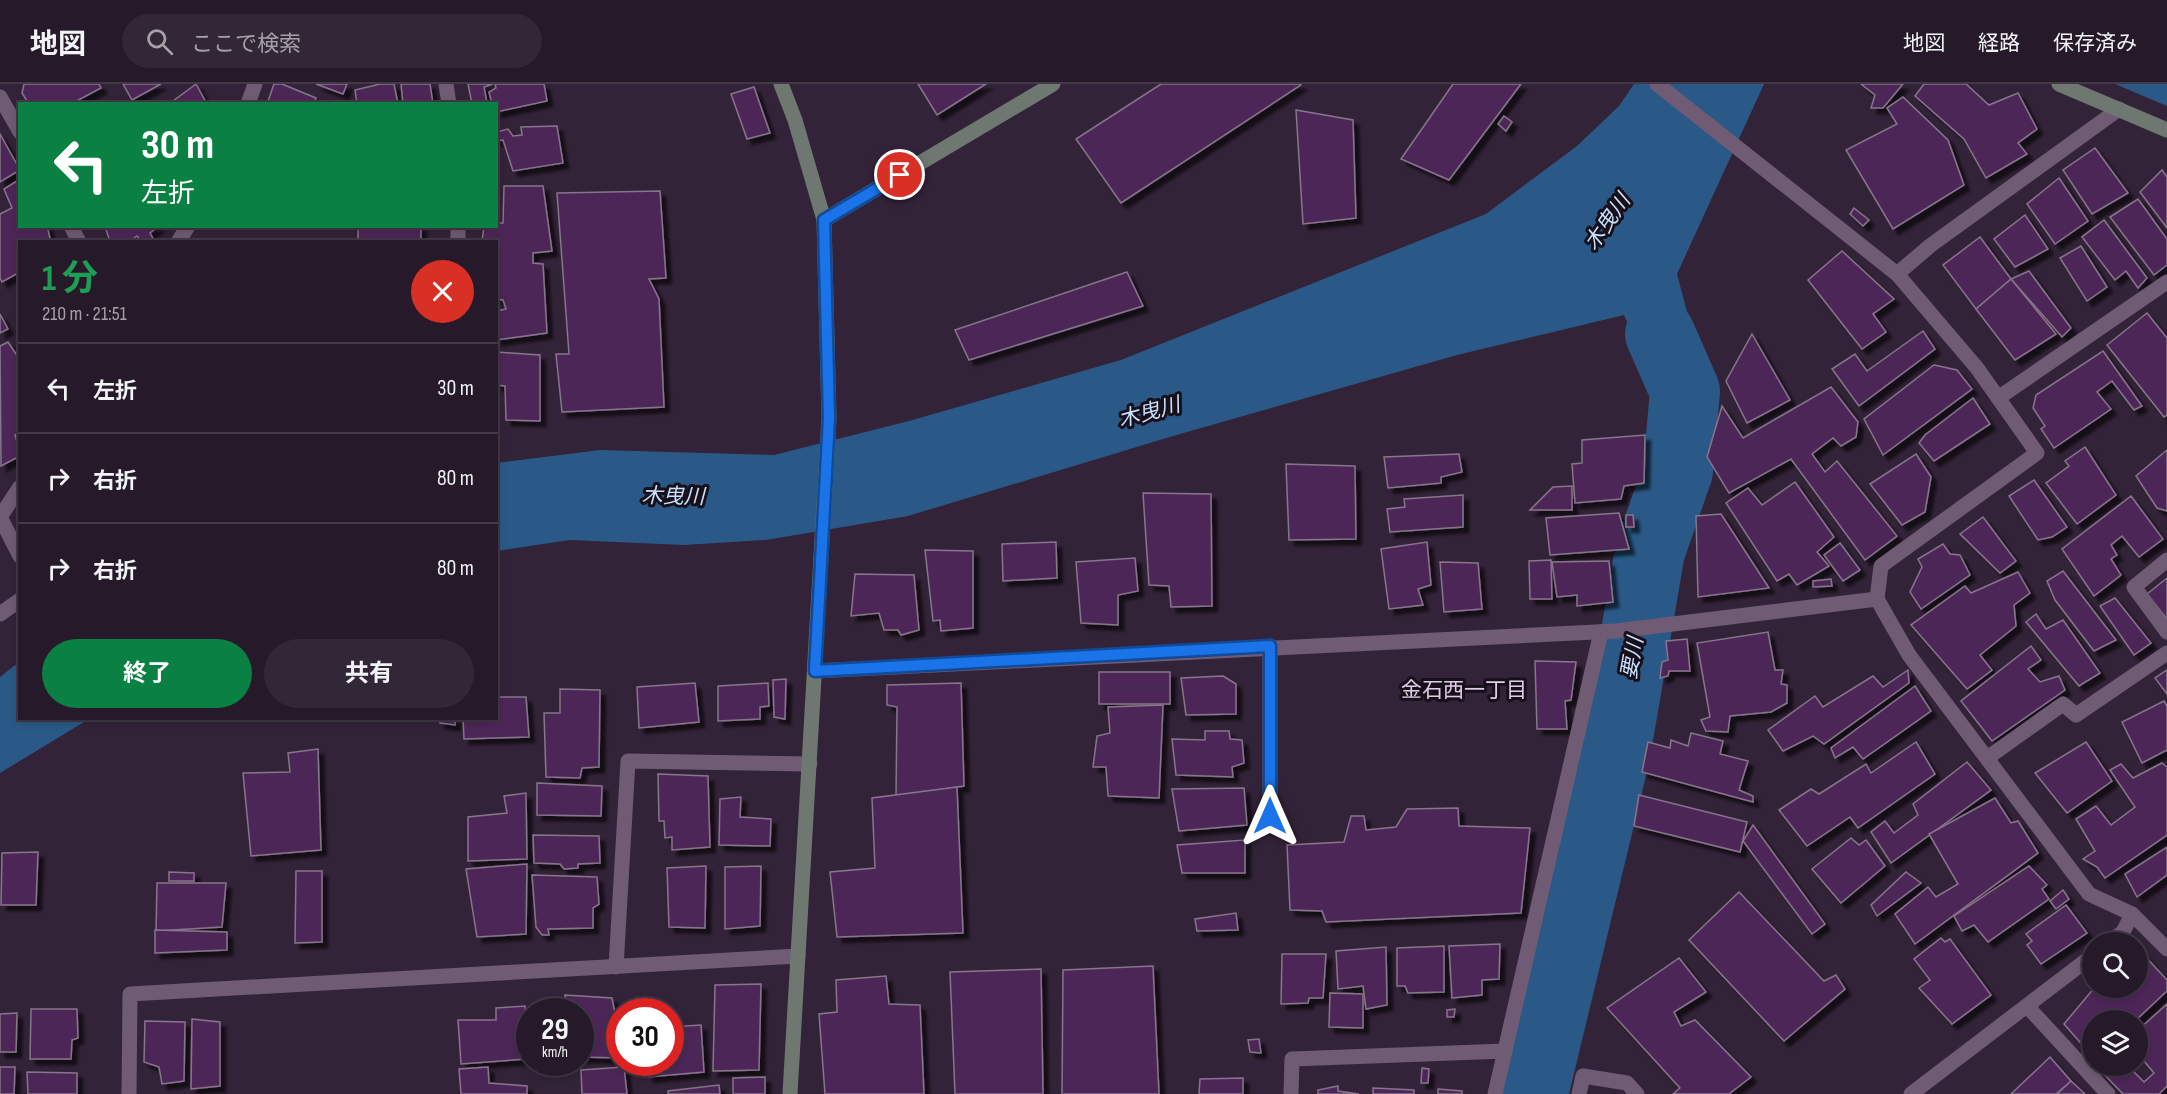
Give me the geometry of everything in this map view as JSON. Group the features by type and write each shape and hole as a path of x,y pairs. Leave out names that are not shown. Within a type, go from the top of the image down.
{"street":[{"path":"249,102 255,84"},
{"path":"446,84 449,102"},
{"path":"781,84 795,120 824,220 829,418 790,1094"},
{"path":"824,220 1053,84"},
{"path":"1657,84 1898,274 1977,368 2037,453 1881,566 1877,599 1909,654 2090,894 2132,914 2167,949"},
{"path":"2059,84 2167,130"},
{"path":"0,97 18,128"},
{"path":"1898,274 1930,245 2119,109"},
{"path":"1998,398 2167,282"},
{"path":"18,490 0,517 18,552"},
{"path":"2167,560 2134,587 2167,632"},
{"path":"815,671 1270,646 1609,631 1671,626 1877,599"},
{"path":"0,614 18,601"},
{"path":"1496,1094 1609,631"},
{"path":"1270,646 1270,816"},
{"path":"1987,758 2063,704 2076,715 2167,653"},
{"path":"616,967 628,761 810,764"},
{"path":"2123,932 2132,914"},
{"path":"129,1094 130,994 798,956"},
{"path":"1919,1091 2082,964"},
{"path":"2027,1006 2108,1094"},
{"path":"1291,1094 1292,1059 1505,1051"},
{"path":"1579,1094 1583,1076 1627,1083 1636,1094"}],"water":[{"name":"木曳川","path":"1634,84 1764,84 1677,274 1710,399 1700,437 1655,412 1640,350 1624,315 1457,355 1173,436 908,516 766,540 684,545 570,540 498,551 498,463 600,450 774,455 909,421 1121,360 1486,214 1577,146 1619,106"},
{"path":"2115,84 2167,84 2167,106"},
{"path":"18,663 18,720 87,720 0,773 0,677"}],"building":[{"path":"24,84 99,84 101,88 75,102 28,102 22,93"},
{"path":"123,84 161,84 132,100"},
{"path":"196,84 206,102 172,102"},
{"path":"274,84 282,84 316,98 315,102 268,102"},
{"path":"316,84 347,84 343,94"},
{"path":"380,84 394,84 398,102 357,102 355,90"},
{"path":"401,84 430,84 433,102 403,102"},
{"path":"468,84 493,84 484,87 487,102 472,102"},
{"path":"495,84 544,84 547,101 498,112 498,102 492,102 489,92 496,88"},
{"path":"918,84 986,84 937,115"},
{"path":"1161,84 1301,85 1121,203 1076,139"},
{"path":"1453,84 1521,84 1449,180 1401,159"},
{"path":"1861,84 1903,84 1883,108 1871,108 1875,95"},
{"path":"1924,84 1966,84 1989,105 2018,93 2037,129 2018,143 2027,154 1986,178 1964,139 1915,96"},
{"path":"754,87 770,133 747,139 731,94"},
{"path":"1903,97 1948,140 1964,185 1893,229 1846,150 1897,124 1887,108"},
{"path":"1296,110 1353,120 1356,218 1303,224"},
{"path":"1504,116 1512,122 1506,131 1498,124"},
{"path":"557,126 563,163 513,171 503,140 498,141 498,132 508,129 513,136 522,135 521,127"},
{"path":"0,134 18,166 18,171 0,182"},
{"path":"2095,148 2128,193 2092,214 2063,170"},
{"path":"2162,170 2167,177 2167,228 2140,192"},
{"path":"2059,178 2088,221 2055,244 2027,204"},
{"path":"18,180 18,228 48,228 50,240 18,240 18,273 2,282 0,278 0,214 12,208 4,189"},
{"path":"504,186 543,186 552,251 533,253 533,263 543,264 547,333 498,340 498,311 506,309 503,300 498,299 498,240 482,240 484,228 498,228 498,223 503,223"},
{"path":"660,191 666,278 649,279 659,299 664,407 562,412 556,354 569,354 557,193"},
{"path":"2138,199 2167,239 2167,265 2154,275 2110,217"},
{"path":"1854,208 1869,220 1863,226 1850,214"},
{"path":"2025,215 2048,249 2015,267 1994,239"},
{"path":"2104,220 2147,278 2138,288 2126,271 2115,280 2082,237"},
{"path":"106,228 156,228 150,233 154,240 140,240 137,236 131,240 109,240"},
{"path":"358,228 421,228 421,240 358,240"},
{"path":"1980,237 2011,279 1976,309 1943,265"},
{"path":"2081,246 2107,287 2087,301 2060,258"},
{"path":"1842,251 1894,299 1873,314 1886,332 1862,349 1808,280"},
{"path":"2029,271 2071,328 2062,337 2011,279"},
{"path":"1127,272 1143,306 969,360 955,330"},
{"path":"2011,279 2056,334 2015,360 1976,309"},
{"path":"2147,313 2167,338 2167,415 2164,417 2107,345"},
{"path":"0,314 8,329 0,333"},
{"path":"1923,331 1935,349 1859,406 1832,369 1855,354 1867,371"},
{"path":"1752,334 1790,400 1747,423 1726,381"},
{"path":"8,342 18,357 18,433 15,435 18,457 1,466 0,346"},
{"path":"2103,351 2142,406 2134,410 2112,381 2097,392 2111,409 2054,448 2041,429 2045,426 2033,408 2036,395"},
{"path":"498,352 540,355 540,421 506,420 505,386 498,385"},
{"path":"1934,365 1957,370 1972,389 1883,455 1864,419"},
{"path":"1831,387 1858,422 1856,437 1841,446 1833,438 1812,454 1825,472 1837,461 1897,536 1865,560 1791,459 1729,493 1707,457 1722,406 1743,438"},
{"path":"1973,398 1990,424 1934,461 1919,443 1925,435"},
{"path":"1645,435 1644,483 1624,486 1621,499 1575,503 1572,464 1582,463 1582,440"},
{"path":"2085,447 2116,495 2077,524 2046,483 2069,466 2065,461"},
{"path":"2167,450 2167,511 2157,508 2136,476"},
{"path":"1459,454 1462,472 1441,477 1441,483 1388,488 1384,457"},
{"path":"1916,454 1931,477 1925,512 1902,525 1870,484"},
{"path":"1286,464 1355,466 1356,539 1289,540"},
{"path":"2034,480 2067,527 2052,537 2038,540 2009,496"},
{"path":"1795,482 1834,537 1817,552 1829,566 1797,585 1789,574 1777,581 1726,503 1748,488 1762,505"},
{"path":"1572,486 1572,510 1530,510 1553,487"},
{"path":"1143,493 1211,494 1212,606 1171,607 1169,586 1149,585"},
{"path":"1463,495 1463,527 1390,532 1387,509 1405,507 1404,499"},
{"path":"2131,496 2163,539 2139,557 2122,536 2111,545 2117,555 2111,559 2121,575 2094,596 2062,549"},
{"path":"1619,513 1629,549 1550,555 1546,518"},
{"path":"1721,514 1769,588 1698,597 1696,516"},
{"path":"1626,515 1633,515 1634,527 1626,527"},
{"path":"1983,517 2016,561 2000,573 1960,534"},
{"path":"1056,542 1057,578 1003,581 1002,544"},
{"path":"1427,542 1431,585 1418,589 1423,605 1389,609 1381,549"},
{"path":"1840,543 1860,570 1843,581 1824,555"},
{"path":"1943,544 1950,554 1960,555 1970,575 1921,609 1910,592 1922,567 1918,559"},
{"path":"925,550 973,551 973,628 941,631 940,620 933,621"},
{"path":"1135,558 1138,591 1118,595 1118,625 1081,623 1076,562"},
{"path":"1551,560 1552,599 1530,599 1529,561"},
{"path":"1609,561 1613,602 1577,606 1577,595 1557,597 1552,562"},
{"path":"1440,562 1478,563 1482,609 1444,612"},
{"path":"2063,571 2116,640 2094,651 2055,600 2047,581"},
{"path":"2018,572 2030,593 2014,605 2016,626 1980,655 1992,670 1967,689 1911,625 1965,586 1971,593"},
{"path":"855,574 914,575 919,630 901,635 898,630 884,630 879,613 851,616"},
{"path":"2167,578 2167,619 2147,594"},
{"path":"1831,579 1832,586 1813,587 1813,581"},
{"path":"2115,598 2151,643 2134,655 2100,606"},
{"path":"2036,614 2046,629 2063,620 2100,673 2079,686 2026,622"},
{"path":"1768,632 1775,670 1783,670 1781,684 1787,685 1787,703 1771,712 1730,716 1728,732 1706,731 1701,720 1710,717 1697,643"},
{"path":"1687,639 1690,671 1669,671 1668,676 1660,678 1662,662 1668,660 1666,641"},
{"path":"2031,646 2041,660 2028,669 2040,682 2059,676 2065,690 1992,741 1961,701"},
{"path":"1535,661 1576,662 1571,700 1565,701 1567,729 1537,729"},
{"path":"1908,670 1909,683 1824,744 1813,736 1783,751 1768,730 1815,696 1823,707 1873,676 1883,687"},
{"path":"2167,670 2167,694 2155,678"},
{"path":"1099,672 1170,672 1170,704 1099,704"},
{"path":"1223,676 1236,684 1236,714 1186,715 1181,678"},
{"path":"786,679 785,719 774,717 773,680"},
{"path":"695,683 699,722 639,728 637,687"},
{"path":"768,683 769,706 760,707 760,719 718,721 718,686"},
{"path":"961,683 964,786 896,796 897,707 887,705 887,685"},
{"path":"1915,686 1931,711 1863,759 1853,747 1835,758 1831,748"},
{"path":"560,689 600,690 599,767 582,768 580,778 546,777 544,713 560,713"},
{"path":"498,697 526,697 529,737 464,739 463,720 498,720"},
{"path":"2164,701 2167,706 2167,750 2142,763 2122,722"},
{"path":"1163,705 1159,798 1108,796 1106,767 1093,767 1097,736 1110,733 1108,707"},
{"path":"439,720 455,720 455,725 440,723"},
{"path":"1205,731 1229,731 1230,739 1242,740 1244,763 1232,767 1233,777 1176,775 1172,739 1205,740"},
{"path":"1691,733 1723,741 1720,754 1748,761 1739,790 1753,796 1753,802 1642,772 1648,742 1670,748 1671,740 1688,746"},
{"path":"1916,742 1935,774 1858,828 1850,817 1807,846 1779,810 1811,789 1819,794 1866,764 1871,773"},
{"path":"2086,742 2112,781 2067,813 2035,773"},
{"path":"318,749 321,850 251,856 243,773 290,772 288,753"},
{"path":"1967,762 1991,790 1891,863 1871,832 1885,821 1894,833 1918,815 1913,804"},
{"path":"2162,763 2167,767 2167,835 2105,878 2097,867 2083,859 2095,851 2076,819 2096,806 2111,825 2135,807 2110,770 2121,764 2133,778"},
{"path":"658,774 708,776 710,847 672,850 672,837 665,838 664,821 659,821"},
{"path":"537,783 602,786 601,816 537,815"},
{"path":"957,787 963,933 837,937 830,872 875,868 872,798"},
{"path":"1244,788 1247,825 1179,831 1172,789"},
{"path":"526,793 527,859 468,861 468,817 507,813 504,796"},
{"path":"1639,795 1747,822 1740,852 1634,826"},
{"path":"741,797 740,817 771,819 770,846 719,845 720,799"},
{"path":"1995,798 2011,823 2018,821 2038,853 1915,944 1895,914 1928,887 1936,897 1958,884 1929,834"},
{"path":"1458,808 1459,826 1530,828 1521,913 1326,922 1322,911 1290,910 1287,845 1344,842 1351,816 1364,816 1366,830 1396,827 1407,809"},
{"path":"1753,825 1825,924 1812,934 1743,841"},
{"path":"533,835 599,836 600,863 578,864 578,868 564,869 560,864 534,863"},
{"path":"1851,838 1859,845 1866,840 1885,866 1841,903 1812,869"},
{"path":"1245,840 1245,873 1182,873 1177,845"},
{"path":"2167,847 2167,875 2137,897 2125,874"},
{"path":"38,852 36,905 1,905 2,853"},
{"path":"527,864 526,934 477,937 466,869"},
{"path":"706,866 705,928 669,927 667,868"},
{"path":"761,866 760,926 725,929 725,867"},
{"path":"2029,866 2047,885 2042,889 2049,899 1988,942 1974,925 1962,931 1954,916"},
{"path":"296,871 322,871 322,942 295,943"},
{"path":"169,872 194,873 194,881 169,881"},
{"path":"1906,872 1921,883 1877,916 1871,905"},
{"path":"532,875 597,877 599,904 593,908 593,928 548,929 549,935 542,935 536,927"},
{"path":"157,883 226,883 222,927 156,931"},
{"path":"2063,890 2069,899 2056,909 2050,901"},
{"path":"1739,892 1824,981 1836,975 1845,989 1784,1041 1689,940"},
{"path":"2066,905 2086,932 2082,932 2082,936 2041,964 2027,945 2032,941 2026,934"},
{"path":"1236,913 1238,930 1197,931 1195,919"},
{"path":"155,930 227,932 227,950 155,953"},
{"path":"1941,938 1945,942 1950,939 1991,995 1952,1024 1919,988 1930,980 1914,959"},
{"path":"1500,944 1499,979 1482,980 1482,995 1452,998 1449,946"},
{"path":"1444,946 1444,992 1408,993 1405,986 1397,986 1397,948"},
{"path":"1386,947 1387,1005 1366,1009 1363,986 1338,989 1336,951"},
{"path":"1282,954 1326,954 1323,998 1309,998 1308,1003 1281,1004"},
{"path":"1679,958 1706,992 1674,1012 1681,1026 1695,1020 1751,1077 1729,1094 1673,1094 1680,1088 1607,1008"},
{"path":"2148,959 2167,980 2167,991 2147,1010 2082,1010 2082,1045 2064,1024 2086,998 2148,998"},
{"path":"1153,966 1159,1094 1062,1094 1063,970"},
{"path":"1041,969 1043,1094 955,1094 950,972"},
{"path":"886,976 889,1004 920,1005 924,1094 825,1094 819,1014 837,1012 836,980"},
{"path":"761,984 759,1070 713,1071 715,985"},
{"path":"1330,993 1363,994 1363,1028 1329,1027"},
{"path":"565,995 612,998 606,998 606,1058 594,1057 594,998 565,998"},
{"path":"2167,1004 2167,1086 2159,1094 2123,1094 2106,1076 2138,1076 2144,1082 2154,1073 2148,1066 2148,1021"},
{"path":"516,1007 516,1060 461,1064 458,1020 496,1020 496,1008"},
{"path":"31,1009 77,1009 78,1038 72,1040 71,1059 30,1059"},
{"path":"1455,1009 1454,1017 1447,1017 1447,1010"},
{"path":"17,1013 16,1052 0,1052 0,1014"},
{"path":"192,1019 220,1022 220,1086 191,1089"},
{"path":"145,1021 185,1022 184,1081 162,1084 159,1067 144,1062"},
{"path":"701,1025 704,1072 684,1074 684,1026"},
{"path":"1259,1039 1261,1053 1250,1052 1248,1040"},
{"path":"2050,1057 2071,1081 2056,1094 2011,1094"},
{"path":"0,1067 15,1067 14,1094 0,1094"},
{"path":"488,1067 489,1083 527,1086 527,1094 461,1094 459,1069"},
{"path":"606,1068 606,1076 625,1076 627,1094 582,1094 581,1076 594,1076 594,1069"},
{"path":"1422,1068 1429,1069 1428,1083 1421,1083"},
{"path":"27,1072 77,1073 77,1094 28,1094"},
{"path":"765,1077 765,1094 733,1094 733,1078"},
{"path":"1243,1078 1243,1094 1199,1094 1200,1079"},
{"path":"2071,1081 2085,1094 2057,1094"},
{"path":"719,1085 720,1094 668,1094 668,1091"},
{"path":"1338,1086 1338,1091 1359,1094 1318,1094 1318,1090"},
{"path":"1373,1088 1414,1090 1414,1094 1373,1094"},
{"path":"1438,1089 1462,1091 1462,1094 1438,1094"}],"waterway":[{"name":"要川","path":"1533,1094 1615,755 1650,551 1678,471 1685,391 1660,334"}],"district":[{"name":"金石西一丁目","path":"1464,690"}],"route":[{"path":"900,175 824,220 829,418 815,671 1270,646 1270,816"}]}
